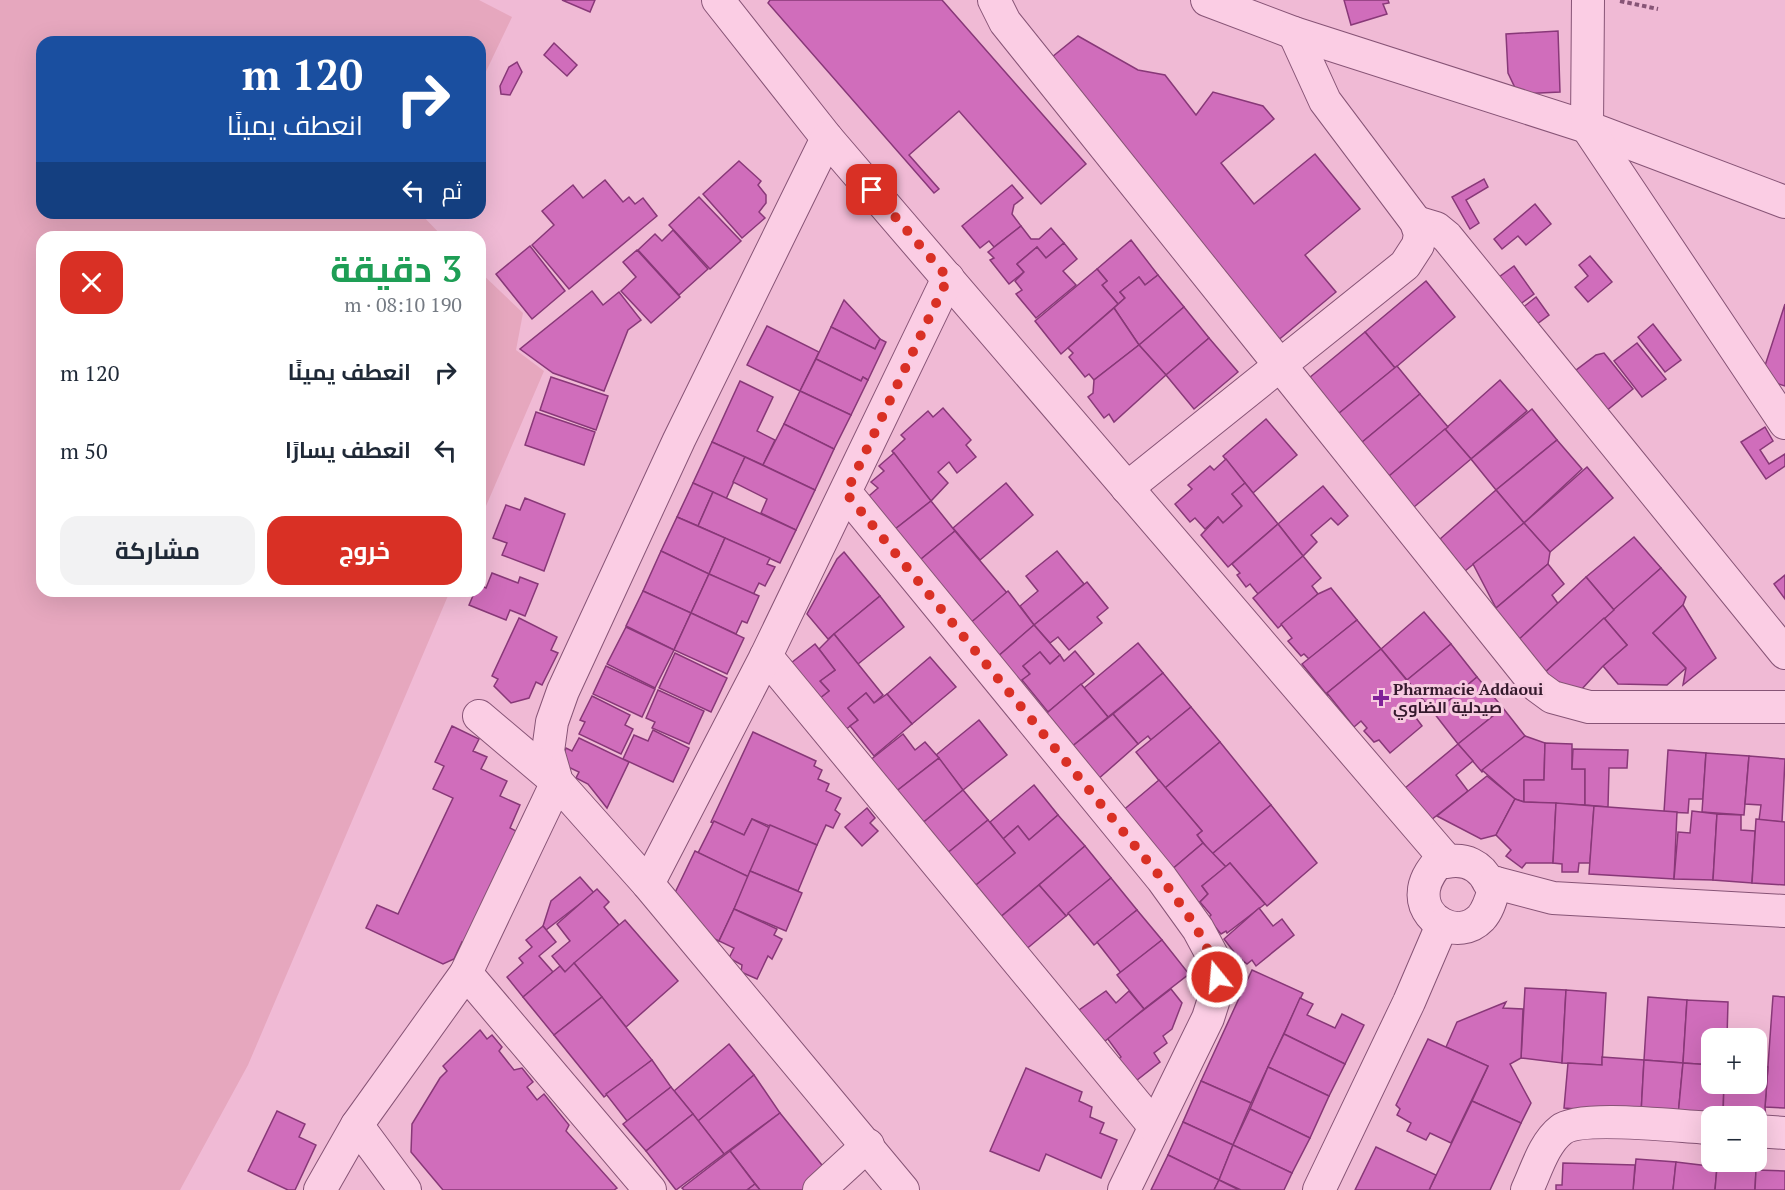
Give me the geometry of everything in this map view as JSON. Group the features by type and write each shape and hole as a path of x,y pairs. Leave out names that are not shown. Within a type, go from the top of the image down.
{"street":[{"path":"718,0 826,138 1446,862 1455,860 1472,864 1486,875 1489,883 1553,898 1785,912"},
{"path":"994,0 1005,22 1537,686 1552,697 1589,707 1785,707"},
{"path":"1208,0 1294,33 1587,127 1785,202"},
{"path":"1588,0 1587,127 1775,401 1785,423"},
{"path":"1127,488 1405,265 1418,245 1420,234 1416,222 1325,101 1294,33"},
{"path":"320,1190 357,1125 466,972 557,782 548,751 552,722 563,691 679,440 826,138"},
{"path":"1416,222 1436,228 1447,237 1785,653"},
{"path":"648,884 766,656 948,278"},
{"path":"846,493 1162,879 1198,929 1212,955 1217,977 1208,1018 1124,1190"},
{"path":"766,656 1154,1126"},
{"path":"479,716 557,782 648,884 868,1145 903,1190"},
{"path":"1443,856 1426,879 1423,896 1429,913 1442,925 1459,928 1476,922 1487,909 1496,883"},
{"path":"1319,1190 1409,1002 1442,925"},
{"path":"466,972 650,1190"},
{"path":"1527,1190 1550,1144 1561,1130 1575,1123 1701,1127"},
{"path":"357,1125 405,1190"},
{"path":"1767,1132 1785,1133"},
{"path":"819,1190 868,1145"}],"path":[{"path":"1617,0 1658,9"}],"shaded area":[{"path":"0,0 479,0 512,17 486,71 486,36 36,36 36,219 426,219 437,231 36,231 36,597 447,597 248,1065 180,1190 0,1190"},
{"path":"486,278 523,313 516,350 544,371 486,506"}],"building":[{"path":"562,0 595,0 590,12"},
{"path":"770,0 942,0 1086,164 1041,204 959,111 909,155 939,189 934,193 768,3"},
{"path":"1344,0 1388,0 1389,3 1383,4 1387,14 1351,25"},
{"path":"1558,31 1560,92 1518,94 1508,73 1506,34"},
{"path":"1078,36 1138,70 1165,75 1196,115 1213,92 1263,106 1274,119 1221,163 1254,204 1315,154 1360,209 1305,255 1336,292 1276,342 1114,145 1120,140 1052,57"},
{"path":"554,43 577,65 567,76 544,55"},
{"path":"517,62 522,72 510,95 501,94 500,86 509,67"},
{"path":"739,161 761,181 758,185 766,195 766,203 759,212 765,218 742,238 703,194"},
{"path":"1484,179 1488,187 1466,200 1479,223 1470,229 1452,197"},
{"path":"605,180 623,202 629,197 635,204 643,198 657,216 569,289 532,245 554,225 542,211 573,185 583,198"},
{"path":"1012,185 1023,198 1014,205 1012,214 1021,226 994,247 989,241 980,248 962,226"},
{"path":"699,197 741,241 710,269 669,225"},
{"path":"1535,204 1551,224 1526,245 1518,236 1502,249 1494,239"},
{"path":"1021,226 1031,239 1039,239 1051,228 1064,243 1046,258 1037,247 1017,264 1024,272 1009,284 990,260 994,258 988,252"},
{"path":"673,230 708,269 679,295 638,250 655,234 662,241"},
{"path":"1131,240 1158,275 1145,285 1139,277 1120,292 1125,298 1118,304 1102,285 1107,281 1097,269"},
{"path":"1064,243 1077,259 1063,271 1076,285 1036,318 1016,294 1022,290 1015,281 1024,272 1017,264 1037,247 1046,258"},
{"path":"530,246 565,291 532,319 496,274"},
{"path":"637,250 680,297 651,323 621,291 636,277 623,262"},
{"path":"1590,256 1612,282 1588,302 1575,287 1588,276 1579,265"},
{"path":"1514,266 1534,294 1515,308 1495,280"},
{"path":"1097,269 1107,281 1102,285 1118,304 1061,354 1035,321"},
{"path":"1158,275 1184,307 1139,345 1114,308 1125,298 1120,292 1139,277 1145,285"},
{"path":"1426,281 1455,317 1395,368 1365,332"},
{"path":"592,291 603,305 619,292 641,320 628,330 604,391 553,373 520,349"},
{"path":"1536,297 1549,315 1529,330 1516,313"},
{"path":"844,300 880,339 875,349 831,327"},
{"path":"1785,304 1785,386 1761,378"},
{"path":"1184,307 1209,338 1166,375 1139,345"},
{"path":"1114,308 1139,345 1094,380 1089,374 1085,377 1069,357 1073,353 1068,348"},
{"path":"1653,324 1681,360 1665,372 1638,337"},
{"path":"767,326 819,352 800,391 747,365"},
{"path":"831,327 875,349 880,339 886,342 868,380 863,377 861,381 816,359"},
{"path":"1365,332 1395,368 1338,414 1309,378"},
{"path":"1209,338 1238,372 1194,409 1166,375"},
{"path":"1637,343 1666,379 1642,397 1614,361"},
{"path":"1139,345 1166,375 1114,422 1109,414 1104,418 1088,397 1093,393 1094,380"},
{"path":"1604,353 1633,389 1606,411 1602,403 1591,408 1567,377 1596,355"},
{"path":"816,359 861,381 863,377 868,380 851,415 800,391"},
{"path":"1397,366 1420,394 1361,443 1338,414"},
{"path":"551,377 608,396 596,430 540,410"},
{"path":"1500,380 1527,411 1471,459 1445,429"},
{"path":"740,381 773,397 757,431 775,440 763,465 712,442"},
{"path":"800,391 851,415 834,449 784,424"},
{"path":"1420,394 1448,427 1389,476 1361,443"},
{"path":"943,408 971,440 966,445 976,457 957,473 949,462 938,472 948,483 931,501 892,451 905,439 901,435 928,411 933,417"},
{"path":"1532,409 1557,440 1496,490 1471,459"},
{"path":"536,412 595,432 584,465 525,445"},
{"path":"1266,419 1297,455 1253,493 1223,456"},
{"path":"784,424 834,449 815,490 763,465"},
{"path":"1765,427 1773,441 1760,450 1769,464 1785,454 1785,466 1766,479 1741,442"},
{"path":"1445,429 1471,459 1414,507 1389,476"},
{"path":"1557,440 1582,469 1524,523 1496,490"},
{"path":"712,442 745,457 726,499 693,483"},
{"path":"894,453 931,501 890,533 863,501 878,488 871,482 884,471 879,466"},
{"path":"745,457 815,490 796,530 761,513 767,499 733,482"},
{"path":"1226,459 1245,483 1232,494 1242,506 1223,523 1218,517 1205,529 1195,518 1190,522 1175,504 1192,489 1188,485 1210,466 1214,470"},
{"path":"1587,467 1613,498 1550,552 1524,523"},
{"path":"693,483 713,492 698,526 677,517"},
{"path":"1006,483 1033,515 980,560 953,528"},
{"path":"1245,483 1278,524 1228,567 1201,535 1218,517 1223,523 1242,506 1232,494"},
{"path":"1323,486 1348,516 1338,525 1331,518 1311,535 1317,542 1303,556 1278,524"},
{"path":"1496,490 1524,523 1465,571 1440,539"},
{"path":"713,492 796,530 780,563 698,526"},
{"path":"525,498 565,514 544,571 502,555 507,543 493,538 506,505 520,510"},
{"path":"931,501 955,531 915,564 890,533"},
{"path":"677,517 725,538 709,574 661,551"},
{"path":"1524,523 1550,552 1548,564 1496,608 1473,564"},
{"path":"1278,524 1303,556 1258,594 1250,584 1246,587 1237,575 1240,573 1232,564"},
{"path":"955,531 1007,593 968,625 915,564"},
{"path":"1634,537 1661,568 1614,610 1586,577"},
{"path":"725,538 770,558 767,564 775,567 765,586 759,583 753,595 709,574"},
{"path":"661,551 709,574 691,613 643,591"},
{"path":"1057,551 1084,584 1034,625 1020,606 1038,591 1026,576"},
{"path":"844,552 880,596 828,639 807,614 837,559"},
{"path":"1303,556 1321,578 1312,586 1318,594 1278,628 1253,598"},
{"path":"1548,564 1564,584 1552,595 1559,605 1515,643 1489,614"},
{"path":"1661,568 1686,597 1683,605 1653,633 1686,668 1667,685 1618,684 1603,666 1627,645 1604,618"},
{"path":"492,573 518,583 520,577 538,584 525,616 510,610 506,620 469,605 472,597 486,597 486,588"},
{"path":"709,574 759,596 747,623 742,621 736,634 691,613"},
{"path":"1785,575 1785,599 1774,584"},
{"path":"1586,577 1614,610 1542,675 1515,643"},
{"path":"1087,582 1108,608 1097,617 1102,623 1069,650 1058,637 1050,643 1034,625"},
{"path":"1331,588 1357,620 1309,659 1304,654 1301,656 1288,641 1292,638 1281,624 1318,594"},
{"path":"643,591 691,613 674,650 626,626"},
{"path":"1008,591 1034,625 996,658 968,625"},
{"path":"880,596 904,627 858,664 834,634"},
{"path":"1683,605 1716,658 1683,685 1686,668 1653,633"},
{"path":"1424,612 1451,644 1407,680 1381,649"},
{"path":"691,613 744,638 727,674 674,650"},
{"path":"519,618 557,637 551,650 558,653 542,685 536,682 529,698 511,703 494,686 498,679 492,676"},
{"path":"1604,618 1627,645 1580,691 1542,675"},
{"path":"1357,620 1381,649 1327,693 1328,696 1302,664"},
{"path":"1034,625 1060,655 1050,664 1040,652 1023,666 1030,674 1018,685 996,658"},
{"path":"626,627 674,650 655,688 607,664"},
{"path":"834,634 883,695 874,703 866,693 848,708 858,720 840,734 815,702 829,691 820,681 835,670 819,649"},
{"path":"1138,643 1163,673 1108,717 1084,688"},
{"path":"815,644 835,670 820,681 829,691 815,702 786,667"},
{"path":"1451,644 1477,677 1434,713 1407,680"},
{"path":"1381,649 1423,700 1411,711 1422,726 1390,753 1379,740 1374,742 1364,731 1367,728 1361,721 1354,727 1327,693"},
{"path":"1075,651 1094,674 1048,712 1022,680 1030,674 1023,666 1040,652 1050,664 1060,655 1064,661"},
{"path":"675,653 727,678 711,712 659,688"},
{"path":"930,657 956,687 912,724 887,694"},
{"path":"606,666 655,689 642,717 593,694"},
{"path":"1163,673 1191,707 1151,740 1148,736 1138,744 1113,714"},
{"path":"1477,677 1503,708 1458,744 1434,713"},
{"path":"1081,684 1108,717 1070,748 1045,719 1048,712"},
{"path":"658,690 704,711 689,744 652,728 655,722 646,718"},
{"path":"866,693 874,703 887,694 912,724 874,756 850,726 858,720 848,708"},
{"path":"592,696 630,715 625,725 633,729 621,754 579,734 585,722 580,720"},
{"path":"1191,707 1220,742 1165,788 1136,752"},
{"path":"1503,708 1525,736 1482,772 1458,744"},
{"path":"1113,714 1138,744 1097,780 1070,748"},
{"path":"979,720 1007,755 963,790 936,755"},
{"path":"452,726 479,739 473,751 487,757 481,769 507,781 500,796 520,805 510,828 518,832 466,945 462,942 454,959 443,964 366,928 377,905 398,914 453,798 433,789 444,766 435,762"},
{"path":"653,730 689,748 673,782 623,759 634,735 648,741"},
{"path":"753,732 816,761 814,766 822,770 818,779 829,784 826,791 841,798 835,810 840,814 833,828 826,825 817,845 752,819 744,835 711,822"},
{"path":"903,734 915,750 925,742 939,758 894,793 869,761"},
{"path":"1525,736 1545,743 1544,780 1524,780 1524,802 1515,799 1482,770"},
{"path":"579,738 629,762 607,808 588,784 576,778 579,772 560,763 566,748 572,751"},
{"path":"1220,742 1271,805 1212,854 1197,835 1202,831 1165,788"},
{"path":"1545,743 1572,744 1572,769 1585,769 1585,805 1524,802 1524,780 1544,780"},
{"path":"1458,744 1473,761 1456,775 1468,791 1431,820 1405,788"},
{"path":"1573,749 1628,750 1627,768 1609,768 1608,807 1585,805 1585,769 1572,769"},
{"path":"1668,750 1706,753 1703,799 1689,799 1688,813 1664,812"},
{"path":"1706,753 1749,756 1744,815 1702,812"},
{"path":"1749,756 1785,759 1782,822 1759,820 1761,805 1745,804"},
{"path":"939,758 963,790 920,825 894,793"},
{"path":"1487,776 1515,799 1496,835 1481,839 1437,816"},
{"path":"1159,780 1202,831 1197,835 1203,843 1170,871 1121,812"},
{"path":"1034,785 1058,815 1029,840 1018,826 1003,839 990,822"},
{"path":"963,790 988,820 945,855 920,825"},
{"path":"1515,799 1524,802 1556,803 1553,863 1526,863 1522,868 1506,856 1511,850 1496,835"},
{"path":"1556,803 1594,806 1590,863 1579,863 1578,872 1562,872 1562,864 1553,863"},
{"path":"1271,805 1317,863 1267,906 1230,863 1226,867 1212,854"},
{"path":"1594,806 1677,812 1674,879 1589,874"},
{"path":"867,808 875,818 870,823 878,831 862,846 845,827"},
{"path":"1692,811 1717,814 1713,880 1674,879 1678,832 1690,833"},
{"path":"1717,814 1741,815 1741,830 1755,831 1752,883 1713,880"},
{"path":"1058,815 1085,846 998,919 972,888 1015,853 1003,839 1018,826 1029,840"},
{"path":"752,819 770,828 749,877 698,853 714,821 744,835"},
{"path":"1756,819 1785,822 1785,885 1752,883"},
{"path":"988,820 1015,853 972,888 945,855"},
{"path":"770,825 817,845 798,891 750,871"},
{"path":"1203,843 1226,867 1202,886 1208,894 1200,902 1204,906 1200,909 1170,871"},
{"path":"1085,846 1111,878 1066,916 1039,885"},
{"path":"695,851 749,877 719,941 702,933 671,901"},
{"path":"1230,863 1265,904 1227,933 1226,931 1221,934 1208,918 1211,915 1200,902 1208,894 1202,886"},
{"path":"750,871 802,893 786,931 734,909"},
{"path":"580,877 594,893 546,930 543,926 551,901"},
{"path":"1111,878 1137,910 1094,945 1068,913"},
{"path":"1039,885 1066,916 1024,951 998,919"},
{"path":"597,889 609,902 604,907 619,925 565,972 552,956 570,941 557,924"},
{"path":"1259,908 1273,926 1282,919 1294,935 1256,966 1252,960 1247,964 1237,956 1224,939"},
{"path":"734,909 777,929 774,935 782,939 772,959 768,956 757,979 741,972 742,965 729,958 734,948 719,941"},
{"path":"1137,910 1162,940 1121,973 1097,942"},
{"path":"625,920 678,981 626,1027 574,963"},
{"path":"543,926 556,942 539,956 553,972 523,997 507,977 523,963 519,958 532,947 526,940"},
{"path":"1162,940 1189,974 1144,1009 1117,975"},
{"path":"574,963 602,997 554,1035 523,997 560,966 565,972"},
{"path":"1252,970 1303,993 1251,1103 1201,1081"},
{"path":"1525,988 1566,990 1562,1063 1521,1058"},
{"path":"1171,989 1182,1003 1172,1029 1163,1036 1167,1043 1154,1053 1160,1062 1132,1084 1115,1062 1121,1057 1107,1038"},
{"path":"1566,990 1606,993 1602,1065 1562,1063"},
{"path":"1106,991 1116,1003 1129,991 1144,1009 1099,1046 1072,1015"},
{"path":"1773,996 1785,997 1785,1108 1765,1106"},
{"path":"602,997 652,1060 604,1097 554,1035"},
{"path":"1648,997 1687,1000 1683,1063 1644,1060"},
{"path":"1300,998 1313,1004 1307,1015 1335,1028 1342,1014 1364,1025 1345,1064 1284,1034"},
{"path":"1687,1000 1728,1002 1727,1028 1701,1028 1701,1064 1683,1063"},
{"path":"1506,1002 1503,1008 1523,1009 1521,1058 1510,1064 1531,1103 1521,1123 1472,1101 1488,1066 1446,1047 1457,1022"},
{"path":"480,1030 487,1039 492,1035 502,1047 499,1051 514,1070 522,1068 533,1082 527,1087 537,1100 544,1094 569,1125 566,1131 617,1188 614,1190 443,1190 411,1152 412,1124 440,1078 447,1071 443,1066"},
{"path":"1284,1034 1345,1064 1329,1096 1268,1067"},
{"path":"1428,1039 1488,1066 1451,1143 1430,1133 1426,1140 1407,1131 1411,1123 1397,1115 1400,1109 1396,1105"},
{"path":"729,1044 754,1075 698,1121 674,1091"},
{"path":"1602,1057 1644,1060 1641,1114 1564,1108 1568,1063 1602,1065"},
{"path":"652,1060 671,1087 627,1121 606,1094"},
{"path":"1644,1060 1683,1063 1678,1116 1641,1114"},
{"path":"1683,1063 1701,1064 1701,1094 1724,1094 1723,1106 1701,1106 1701,1116 1678,1116"},
{"path":"1268,1067 1329,1096 1310,1138 1250,1109"},
{"path":"1026,1068 1082,1092 1079,1101 1092,1107 1090,1117 1104,1123 1100,1133 1117,1140 1101,1178 1046,1154 1039,1171 990,1151"},
{"path":"754,1075 780,1113 724,1154 698,1121"},
{"path":"1201,1081 1251,1103 1233,1145 1183,1122"},
{"path":"671,1087 693,1114 646,1151 623,1124"},
{"path":"1724,1094 1766,1094 1765,1106 1723,1106"},
{"path":"1472,1101 1521,1123 1490,1190 1429,1190"},
{"path":"1250,1109 1310,1138 1292,1173 1233,1145"},
{"path":"277,1111 305,1124 299,1137 316,1145 295,1190 288,1190 248,1171"},
{"path":"780,1113 830,1175 819,1190 760,1190 730,1151"},
{"path":"693,1114 724,1154 676,1190 646,1151"},
{"path":"1183,1122 1233,1145 1219,1180 1168,1155"},
{"path":"1233,1145 1292,1173 1284,1190 1241,1190 1219,1180"},
{"path":"1376,1147 1436,1175 1429,1190 1355,1190"},
{"path":"730,1151 755,1184 747,1190 684,1190 682,1188"},
{"path":"1168,1155 1219,1180 1214,1190 1151,1190"},
{"path":"1636,1159 1676,1162 1673,1190 1633,1190"},
{"path":"1676,1162 1701,1165 1701,1172 1717,1172 1715,1190 1673,1190"},
{"path":"1563,1163 1635,1165 1633,1190 1556,1190 1556,1185 1562,1185"},
{"path":"1785,1171 1785,1190 1755,1190 1756,1172"},
{"path":"1717,1172 1756,1172 1755,1190 1715,1190"},
{"path":"1219,1180 1239,1190 1214,1190"},
{"path":"755,1184 760,1190 747,1190"}],"place":[{"name":"Pharmacie Addaoui صيدلية الضاوي","path":"1381,698"}],"route":[{"path":"872,190 948,278 846,493 1162,879 1198,929 1212,955 1217,977"}]}
